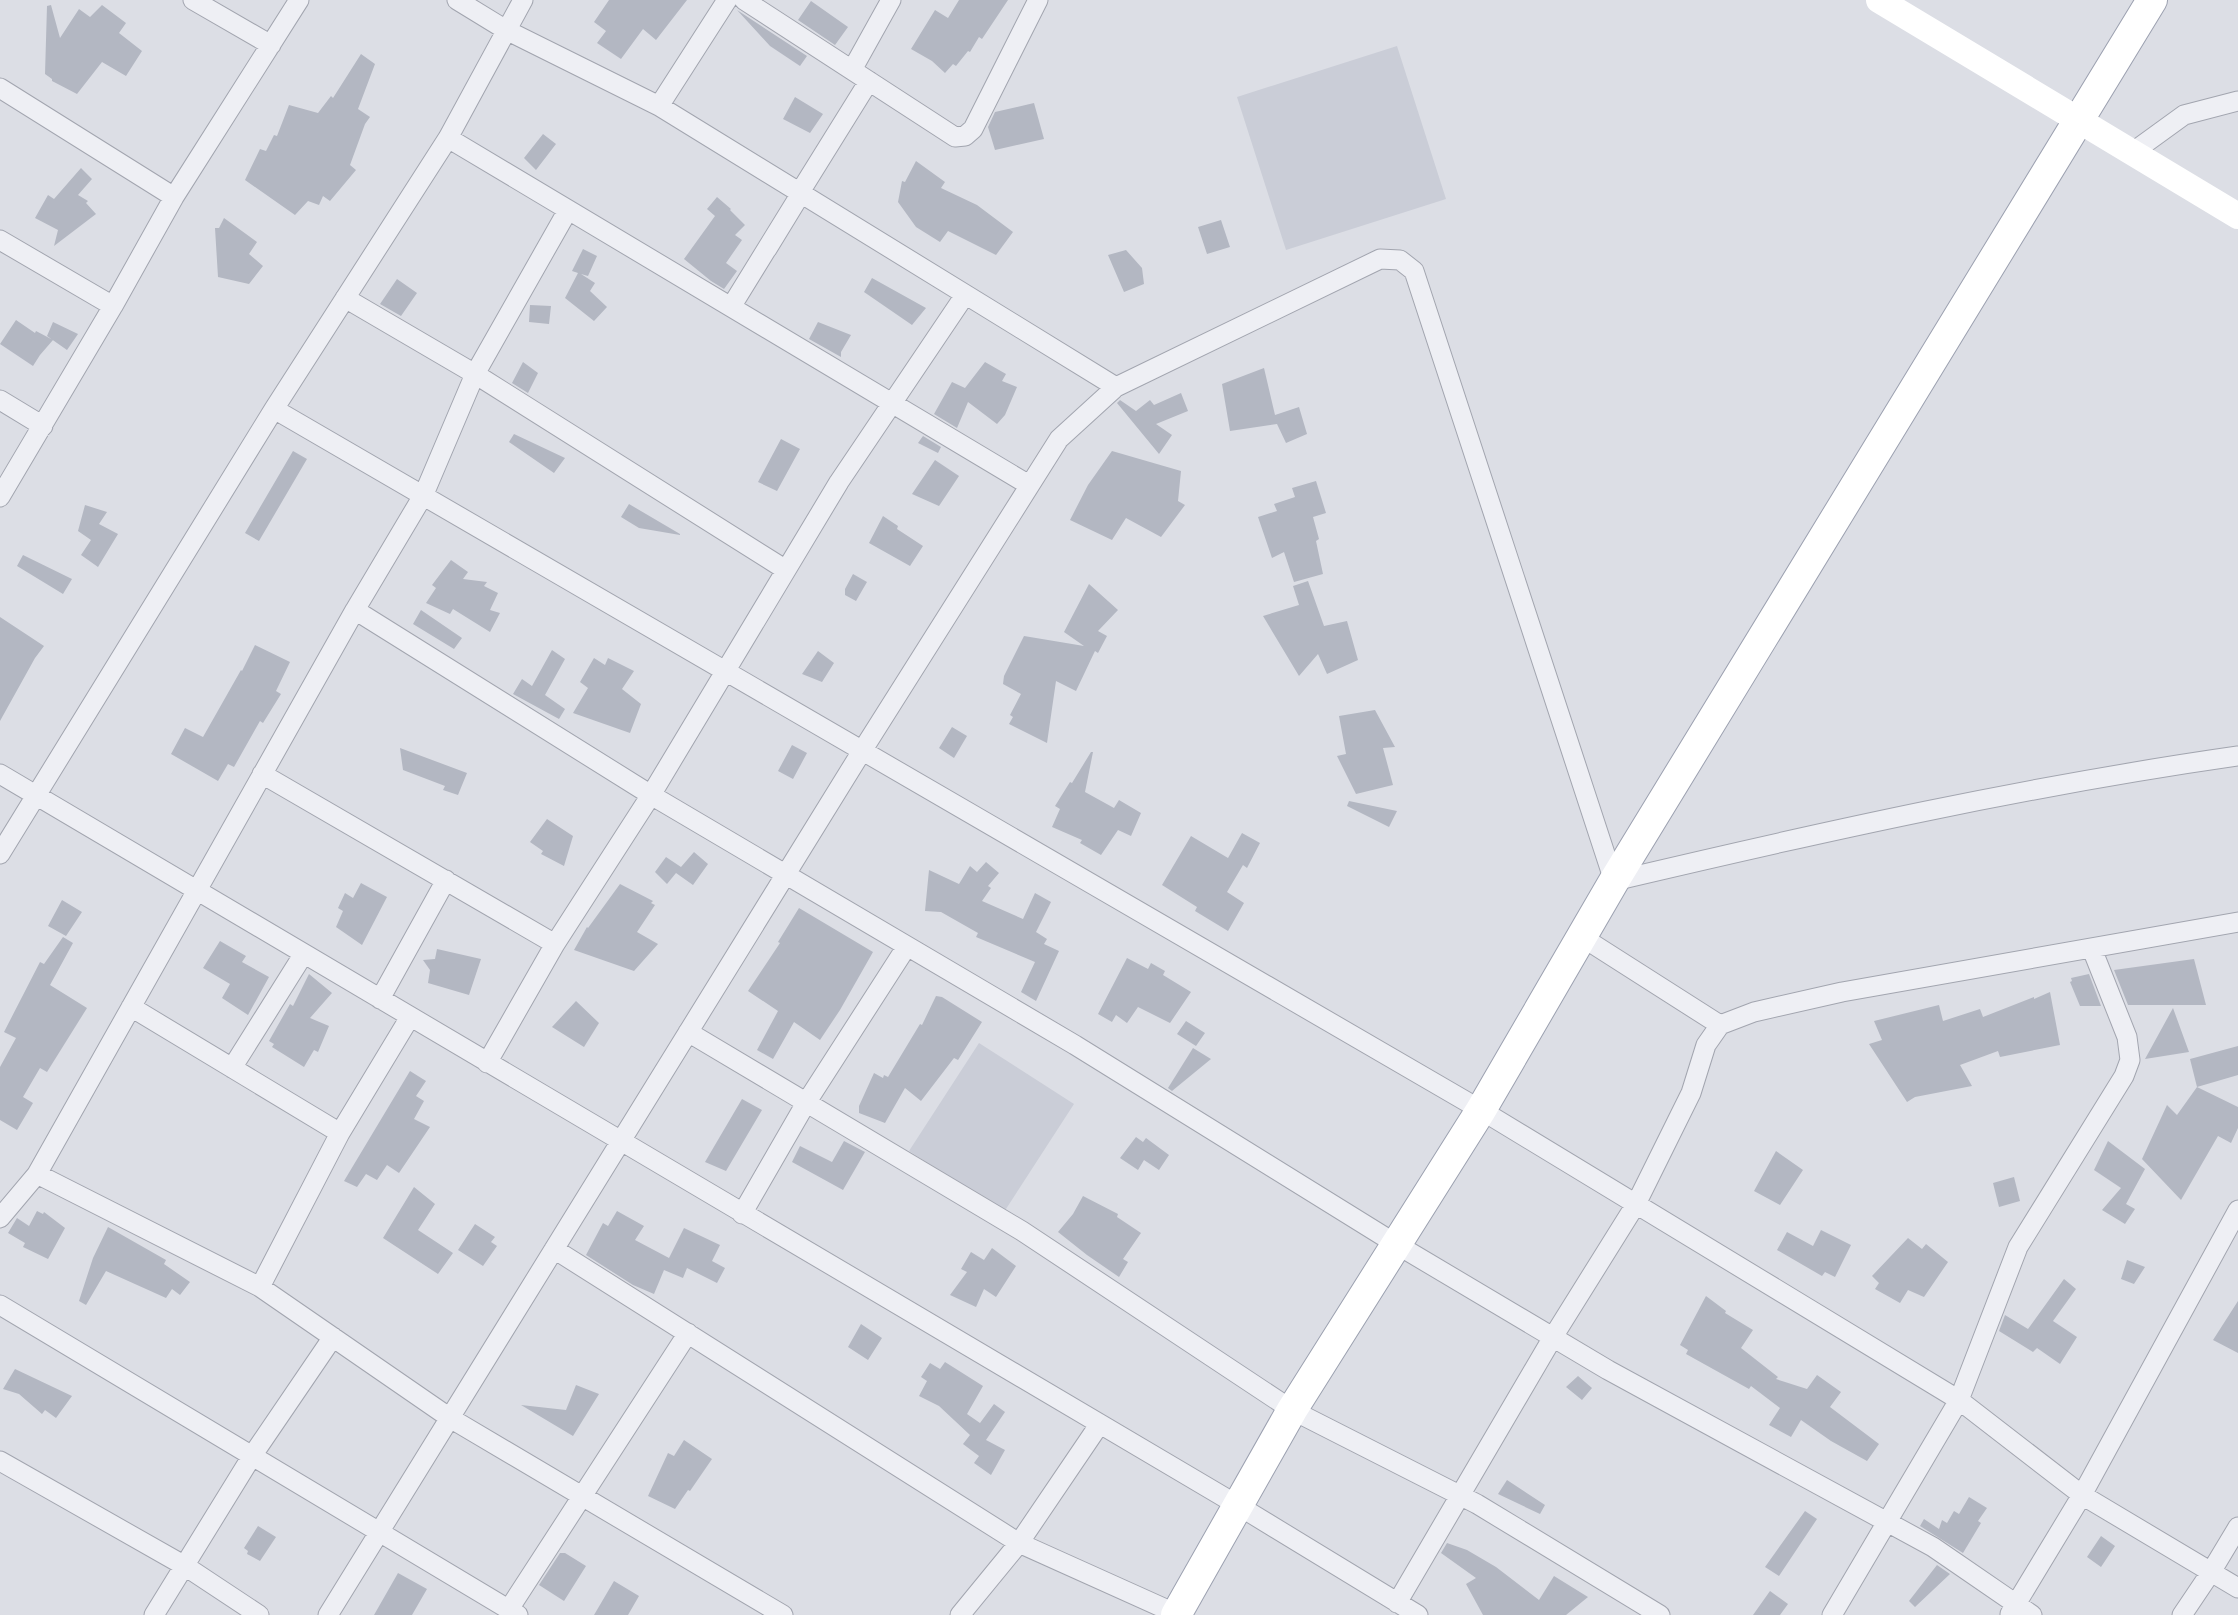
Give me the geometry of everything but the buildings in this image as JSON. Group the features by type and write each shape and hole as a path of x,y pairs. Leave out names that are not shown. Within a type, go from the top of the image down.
{"main road":[{"path":"1177,1615 1292,1410 1481,1110 1614,881 2152,0"}],"street":[{"path":"193,0 271,45"},
{"path":"0,497 174,197 299,0"},
{"path":"457,0 506,30 659,106 1116,387"},
{"path":"0,854 274,409 448,138 523,0"},
{"path":"659,106 727,0"},
{"path":"744,0 955,136 965,135 973,129 1038,0"},
{"path":"800,192 860,75 891,0"},
{"path":"1880,0 2238,216"},
{"path":"0,88 174,197"},
{"path":"2133,152 2184,115 2238,101"},
{"path":"448,138 1030,485"},
{"path":"731,307 800,195 767,249"},
{"path":"0,1218 37,1174 355,610 424,494 475,374 568,210"},
{"path":"0,240 113,306"},
{"path":"328,1615 862,751 1059,439 1116,387 1380,259 1400,260 1414,271 1614,881 1813,834 2238,755"},
{"path":"488,1063 555,944 651,795 839,482 965,295"},
{"path":"345,298 475,374 786,570"},
{"path":"0,400 43,426"},
{"path":"274,409 1481,1110 1959,1400 2082,1495 2238,1588"},
{"path":"355,610 651,795 1075,1045 1396,1244 1608,1370 1933,1547 2019,1612 2236,1221"},
{"path":"0,774 1239,1506 1418,1615"},
{"path":"262,774 555,944"},
{"path":"380,999 446,880"},
{"path":"1397,1603 1553,1337 1636,1204 1691,1093 1706,1045 1720,1025 1774,1007 1842,992 2238,922"},
{"path":"1582,937 1720,1025"},
{"path":"742,1214 806,1103 907,946"},
{"path":"1832,1615 1959,1400 2018,1247 2124,1076 2130,1060 2127,1037 2092,949"},
{"path":"232,1068 303,955"},
{"path":"131,1007 340,1133"},
{"path":"260,1287 340,1133 410,1017"},
{"path":"688,1032 1022,1231 1292,1410 1461,1496 1660,1615"},
{"path":"37,1174 260,1287 450,1418 783,1615"},
{"path":"554,1249 1019,1543 1177,1615"},
{"path":"0,1305 514,1612 582,1496 688,1333"},
{"path":"154,1615 252,1456 333,1338"},
{"path":"960,1615 1019,1543 1099,1425"},
{"path":"0,1461 185,1566 259,1615"},
{"path":"2182,1615 2238,1527"}],"shaded area":[{"path":"1397,46 1446,199 1286,250 1237,97"},
{"path":"979,1043 1074,1104 1004,1212 909,1151"}]}
